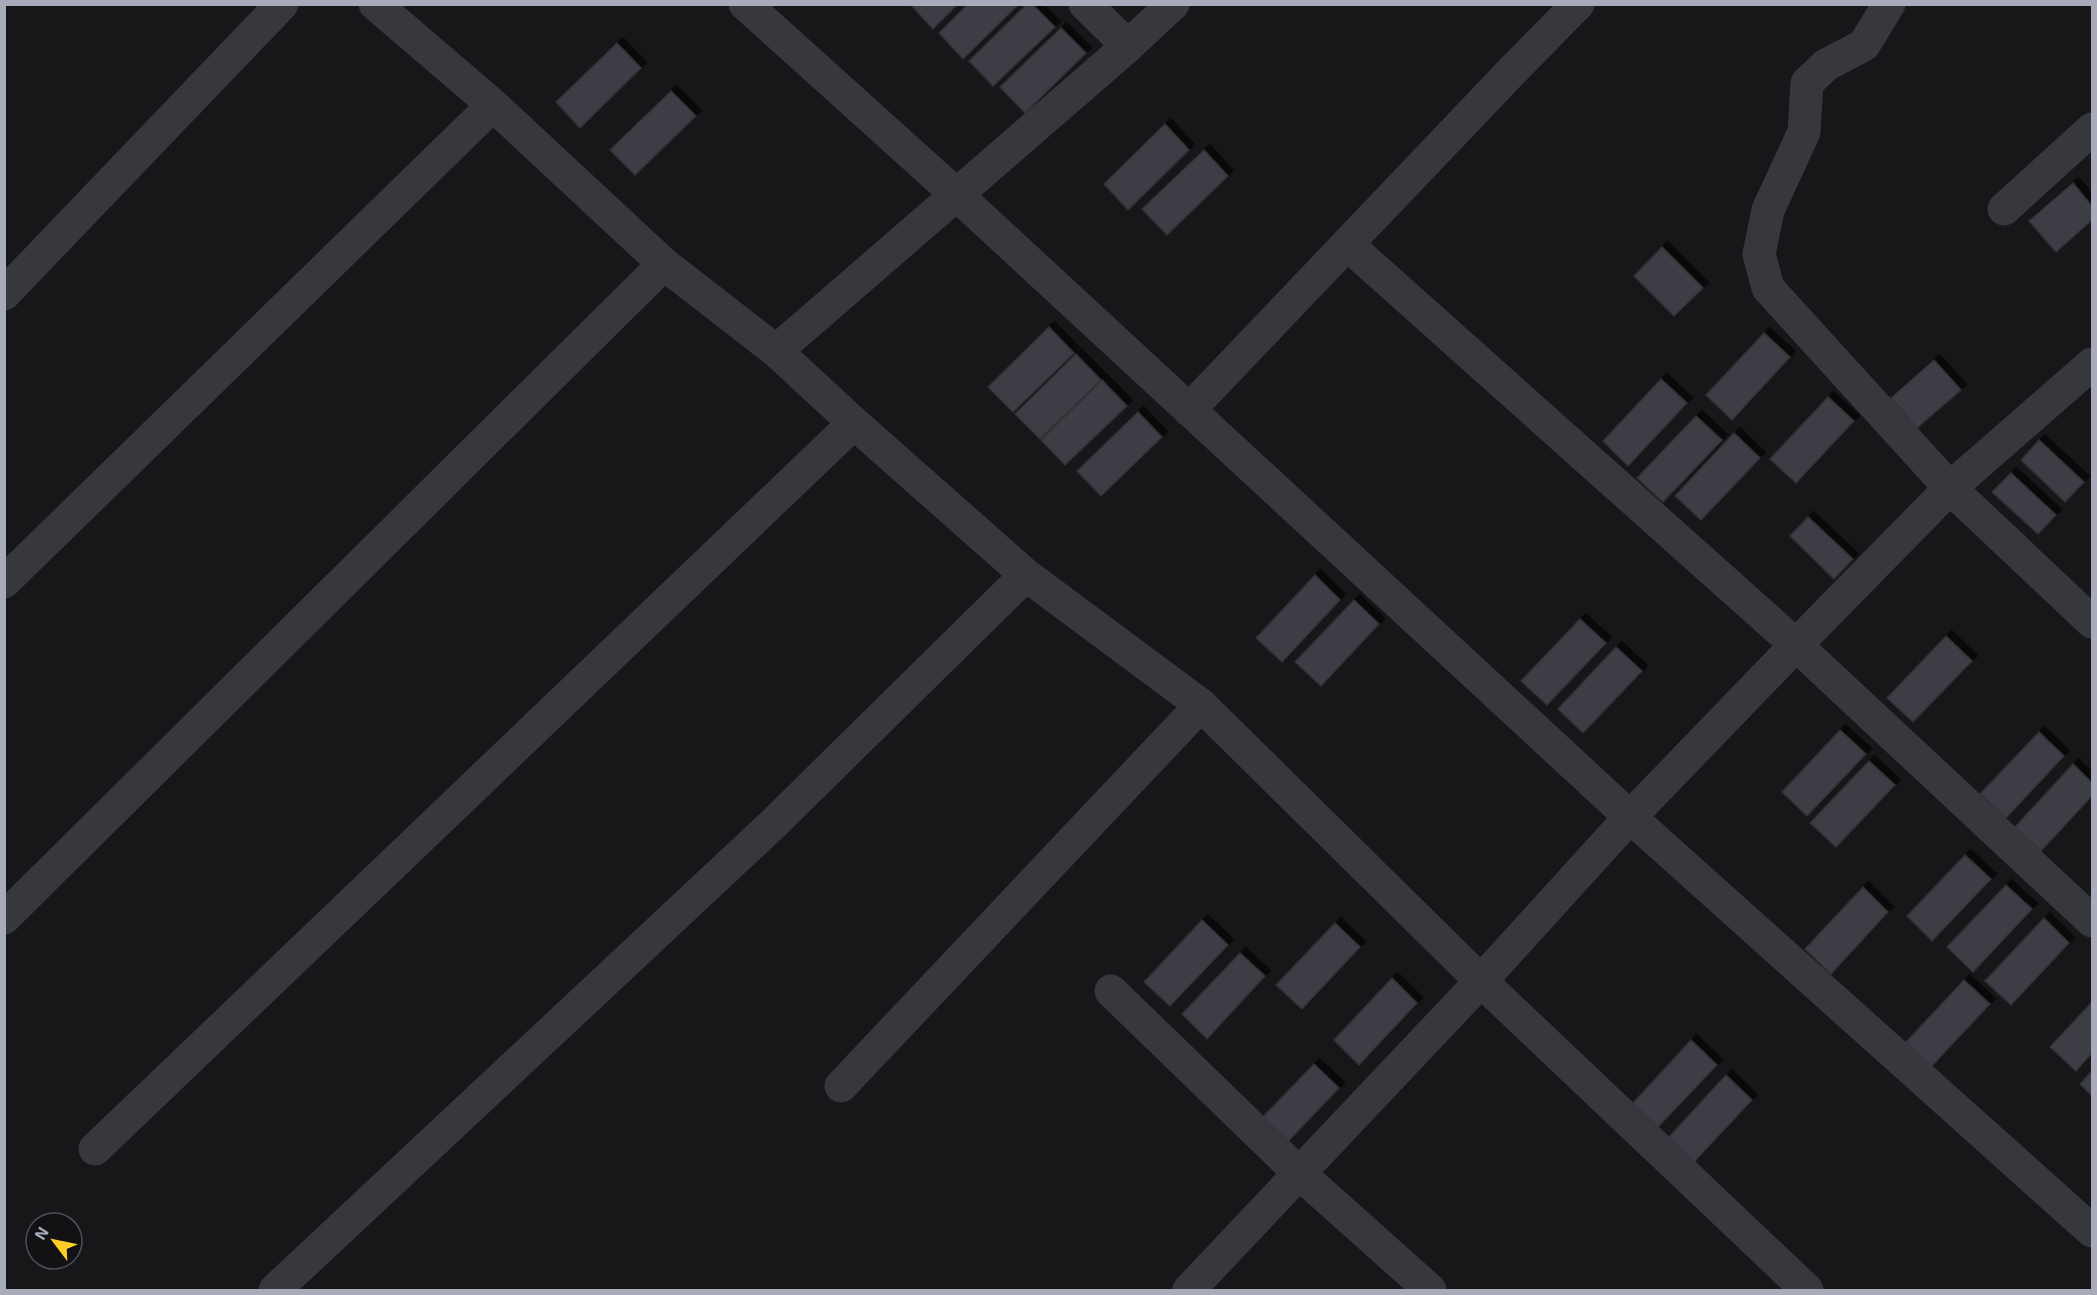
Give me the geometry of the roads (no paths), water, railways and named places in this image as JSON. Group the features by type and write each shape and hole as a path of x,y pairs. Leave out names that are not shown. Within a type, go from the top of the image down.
{"street":[{"path":"4,294 282,4"},
{"path":"375,4 493,105 664,264 776,351 1026,575 1201,705 1481,981 1807,1290"},
{"path":"745,4 957,195 1630,817 2092,1231"},
{"path":"1085,4 1128,46"},
{"path":"776,351 1128,46 1173,4"},
{"path":"1189,410 1578,4"},
{"path":"1889,4 1864,45 1826,65 1807,83 1804,132 1768,210 1759,254 1768,288 1950,488 2092,622"},
{"path":"4,582 493,105"},
{"path":"2004,209 2092,129"},
{"path":"1347,244 1796,645 2092,921"},
{"path":"4,918 664,264"},
{"path":"1189,1290 1481,981 1630,817 1796,645 1950,488 2092,364"},
{"path":"95,1149 854,423"},
{"path":"275,1290 772,825 1026,575"},
{"path":"841,1086 1201,705"},
{"path":"1111,991 1299,1173 1430,1290"}]}
